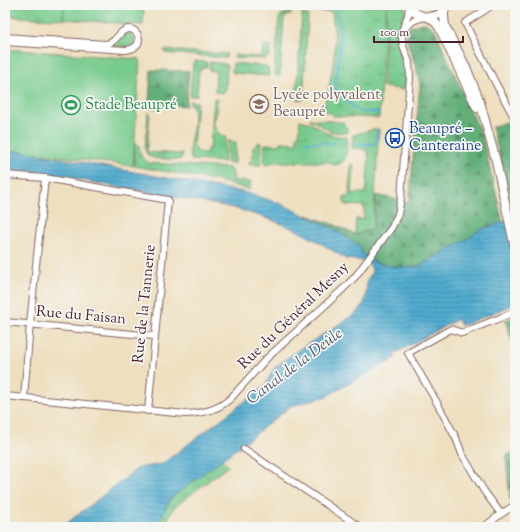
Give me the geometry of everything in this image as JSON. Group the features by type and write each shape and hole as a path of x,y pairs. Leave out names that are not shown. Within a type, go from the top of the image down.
{"main road":[{"path":"409,5 415,13 432,19 437,23 441,30 476,105 496,162"},
{"path":"425,17 437,16 446,8"},
{"path":"446,8 444,16 445,26 466,67 480,102 496,162 515,248"}],"street":[{"name":"Rue du Général Mesny","path":"5,396 186,414 204,412 218,408 236,393 266,359 343,289 359,272 395,222 401,198 410,70 409,62 402,42 402,31 408,14 409,5"},
{"path":"493,5 465,23 513,115"},
{"path":"402,31 413,21 425,17"},
{"path":"5,37 105,44 112,42 122,32 128,29 137,33 139,41 138,45 131,50 96,49 5,42"},
{"path":"5,175 45,178 24,398"},
{"name":"Rue de la Tannerie","path":"45,178 168,200 148,411"},
{"path":"504,512 484,491 462,454 456,438 408,353 451,329 462,333 515,312"},
{"name":"Rue du Faisan","path":"5,322 154,336"},
{"path":"244,448 360,527"},
{"path":"484,527 504,512 515,506"}],"green space":[{"path":"5,5 64,5 63,19 5,16"},
{"path":"64,5 144,5 143,25 63,19"},
{"path":"281,5 385,5 379,118 333,116 330,113 324,112 323,109 333,66 335,43 332,12 291,9 285,8"},
{"path":"386,5 404,5 405,8 405,15 398,28 397,40 406,69 406,90 383,87"},
{"path":"291,13 291,15 284,17 280,76 277,76 274,74 279,18 281,15"},
{"path":"302,14 308,15 303,100 296,99"},
{"path":"426,23 435,30 482,136 503,222 477,231 472,236 421,265 408,268 377,263 364,255 358,245 332,228 307,215 335,225 356,235 373,228 376,195 409,202 420,85 417,70 408,45 406,32 411,26"},
{"path":"129,33 133,35 135,43 129,47 113,46 123,35"},
{"path":"263,45 271,46 270,55 265,59 235,58 234,55 262,57"},
{"name":"Stade Beaupré","path":"5,49 140,59 133,166 16,151 5,153"},
{"path":"164,50 227,54 226,58 165,53"},
{"path":"195,61 207,62 207,67 202,67 202,70 199,70 197,96 190,96 193,63"},
{"path":"210,62 227,65 226,89 222,93 215,92 216,71 209,71"},
{"path":"233,63 265,66 268,70 269,76 233,73"},
{"path":"151,70 189,71 186,106 158,104 158,108 151,108 149,102"},
{"path":"214,99 217,99 214,124 218,132 226,137 224,162 192,160 189,152 194,120 193,106 190,105 190,101 197,102 193,146 198,152 206,153 207,149 210,149"},
{"path":"148,113 150,113 147,152 183,154 181,159 155,158 146,153 145,148"},
{"path":"309,119 343,122 347,126 347,133 330,131"},
{"path":"515,119 515,219 492,127"},
{"path":"300,120 308,122 327,133 347,137 347,151 345,159 338,164 333,165 331,162 272,162 268,165 264,164 265,144 281,145 281,142 297,143"},
{"path":"379,129 373,228 355,234 356,219 364,219 364,206 346,205 344,202 344,197 349,197 351,164 354,164 352,193 366,193 369,153 367,153 367,150 352,148 353,135"},
{"path":"228,141 236,142 235,163 227,163"},
{"path":"256,143 262,143 261,165 249,164 249,162 252,162 253,147 256,147"},
{"path":"135,144 139,145 139,151 143,158 150,163 229,168 232,171 234,181 251,182 250,190 219,181 134,166"},
{"path":"515,317 515,350 505,320"},
{"path":"515,451 515,498 510,500 506,456"},
{"path":"222,459 228,466 173,508 165,525 162,527 156,527 171,498"}],"water":[{"name":"Canal de la Deûle","path":"16,151 243,192 279,203 332,228 358,245 364,255 377,263 408,268 421,265 472,236 477,231 515,218 515,304 461,326 458,319 394,354 395,358 327,396 291,406 171,498 156,527 62,527 138,468 162,464 265,386 274,368 298,350 354,315 364,303 367,280 372,271 371,267 367,263 346,259 294,229 234,208 30,171 5,172 5,152"}],"waterway":[{"path":"324,5 334,8 339,24 340,35 335,88 345,100 360,112 378,112 378,115"},
{"path":"355,144 375,144 377,131"},
{"path":"306,142 336,143"}],"place":[{"name":"Lycée polyvalent Beaupré","path":"259,104"},
{"name":"Stade Beaupré","path":"71,105"},
{"name":"Beaupré – Canteraine","path":"395,138"}]}
